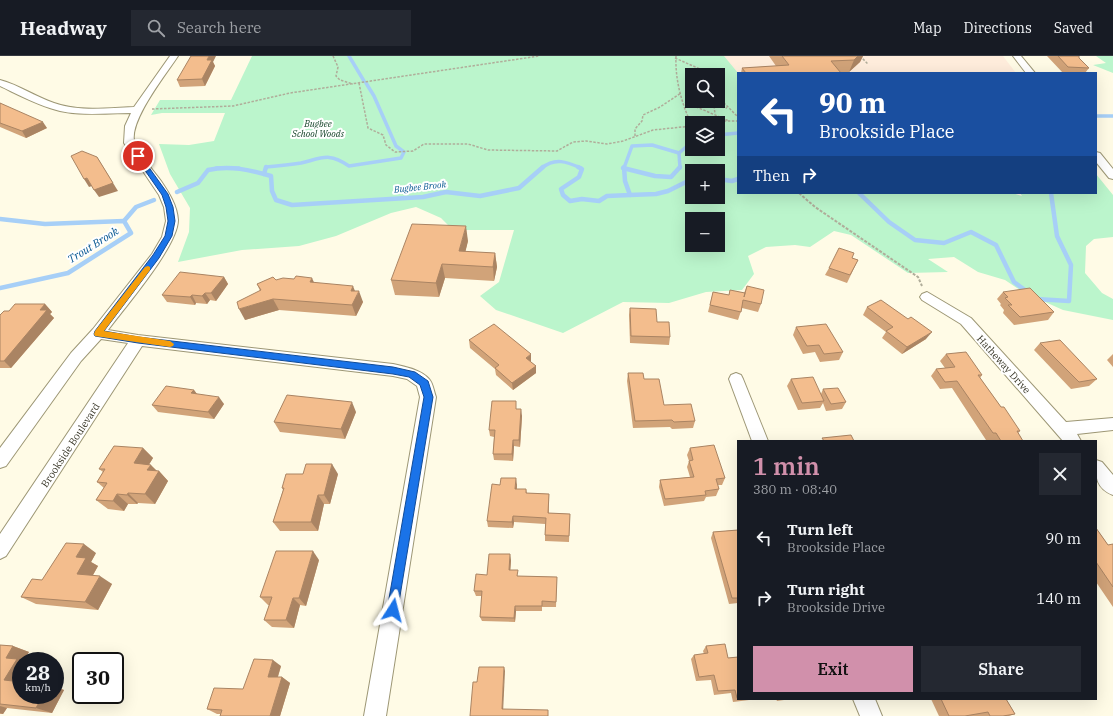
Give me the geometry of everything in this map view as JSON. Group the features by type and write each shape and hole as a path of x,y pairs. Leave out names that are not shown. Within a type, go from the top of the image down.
{"street":[{"path":"0,461 76,357 98,334 156,256 168,236 172,221 170,207 165,194 129,143 130,126 137,110 174,56"},
{"path":"1017,56 1029,72"},
{"path":"0,83 36,100 61,108 137,110"},
{"path":"1097,156 1111,172"},
{"name":"Hatheway Drive","path":"927,296 966,321 1072,440"},
{"path":"98,334 393,370 412,375 424,383 428,397 375,716"},
{"name":"Brookside Boulevard","path":"0,550 138,340"},
{"path":"736,379 760,440"},
{"path":"1062,429 1113,424"},
{"path":"1097,468 1113,487"},
{"path":"864,700 871,716"}],"path":[{"path":"333,56 338,67 336,76 340,80 353,84"},
{"path":"137,110 233,106 290,93 539,56"},
{"path":"860,56 868,64"},
{"path":"687,116 682,101 676,70 676,57 696,68"},
{"path":"359,83 368,128 383,135 386,145 395,152 413,151 424,144 468,144 488,150 517,149 557,151 573,142 586,141 607,144 623,141 653,130 685,127"},
{"path":"635,136 634,129 642,121 643,115 660,107 681,93"},
{"path":"725,105 731,113 737,116"},
{"path":"700,108 729,121"},
{"path":"714,108 715,114"},
{"path":"725,121 737,121"},
{"path":"800,194 827,215 918,278 927,296"}],"shaded area":[{"path":"699,56 1003,56 1015,72 737,72 737,102 725,85 725,68 711,68"}],"green space":[{"name":"Bugbee School Woods","path":"252,56 724,56 737,72 737,194 1015,194 1022,196 1021,194 1097,194 1097,175 1113,195 1113,237 1094,239 1086,246 1085,273 1102,293 1113,299 1113,320 1063,310 1023,292 1005,280 978,272 954,257 928,259 948,272 908,273 851,235 834,231 810,247 795,245 766,247 748,256 754,274 742,290 706,292 669,303 623,302 563,333 496,310 480,296 499,282 514,230 453,230 441,218 416,207 391,213 336,236 299,246 242,250 178,262 189,232 190,208 170,174 159,144 189,145 214,141 225,113 162,113 151,115 160,100 231,100"},
{"path":"1096,56 1113,56 1113,73 1093,65 1106,63"}],"building":[{"path":"191,56 209,56 207,60 212,60 202,79 177,80"},
{"path":"782,56 858,56 854,60 831,61 840,72 745,72 742,68 789,65"},
{"path":"1058,56 1079,56 1079,58 1089,68 1068,67"},
{"path":"0,103 43,122 22,131 0,123"},
{"path":"82,151 97,157 113,183 94,190 87,178 84,179 71,156"},
{"path":"412,224 466,226 459,251 495,253 493,267 442,264 436,283 391,280"},
{"path":"839,248 854,253 852,258 858,260 850,275 829,268"},
{"path":"180,272 224,277 211,293 205,293 202,296 192,295 190,297 162,295"},
{"path":"296,276 312,278 310,282 353,286 351,291 359,291 352,305 273,299 239,309 237,302 261,290 257,284 273,277 276,280 283,278 294,279"},
{"path":"747,286 764,290 761,304 743,300 741,312 710,305 713,292 729,295 730,290 745,293 744,297"},
{"path":"1030,288 1054,312 1020,317 1008,305 1012,305 1005,298 1008,297 1003,292"},
{"path":"881,300 908,319 911,317 932,332 907,347 886,331 893,327 867,307"},
{"path":"15,304 45,304 40,310 47,310 4,361 0,361 0,315 4,311 9,311"},
{"path":"630,308 656,309 657,322 669,322 670,337 631,336"},
{"path":"494,324 531,354 526,358 536,366 512,383 495,368 499,365 469,340"},
{"path":"826,324 843,352 824,354 819,345 807,346 796,327"},
{"path":"1060,340 1097,379 1079,382 1040,343"},
{"path":"966,352 982,375 978,375 1001,407 1004,407 1020,431 1017,431 1022,440 1000,440 996,433 993,433 957,381 945,382 936,369 955,367 946,354"},
{"path":"628,373 643,373 644,379 659,379 664,405 691,404 695,421 635,421"},
{"path":"813,377 824,401 802,403 791,379"},
{"path":"166,386 194,390 191,393 219,397 208,412 152,405"},
{"path":"838,388 846,402 831,404 823,389"},
{"path":"287,395 352,402 341,429 274,422"},
{"path":"492,401 516,401 516,409 521,409 519,440 513,440 512,454 493,454 495,430 489,430"},
{"path":"851,435 854,440 823,440 822,438"},
{"path":"714,445 725,478 716,479 719,489 705,491 706,495 665,499 660,480 694,477 689,461 693,460 690,448"},
{"path":"114,446 143,448 134,463 151,465 147,470 159,471 145,494 117,494 113,501 96,500 107,483 97,482 105,469 99,469"},
{"path":"306,464 332,464 324,495 318,495 311,522 273,522 284,488 282,488 286,474 303,474"},
{"path":"501,478 516,478 515,489 526,489 526,493 549,494 548,513 570,514 569,536 545,535 546,518 513,516 512,522 487,521 492,484 500,485"},
{"path":"1097,529 1108,545 1113,544 1113,587 1097,563"},
{"path":"737,530 737,598 732,598 713,532"},
{"path":"66,543 84,544 76,557 86,558 77,574 100,576 85,602 21,597 32,579 42,580"},
{"path":"276,551 313,551 299,598 293,598 286,620 264,620 272,597 260,597"},
{"path":"489,554 510,554 509,570 518,570 517,576 557,577 556,602 542,601 542,606 515,606 514,618 480,617 482,591 474,591 476,574 487,575"},
{"path":"725,644 728,658 737,657 737,698 735,690 718,691 714,675 699,677 694,655 708,653 706,646"},
{"path":"0,645 13,646 6,658 12,659 12,667 4,680 12,681 12,704 38,704 36,708 0,704"},
{"path":"254,659 273,660 268,677 282,677 270,716 220,716 222,710 207,709 214,688 243,689"},
{"path":"479,667 504,667 502,709 548,710 548,716 470,716 473,682 477,682"},
{"path":"941,700 1007,700 1015,714 990,716 988,712 965,716 949,716"}],"waterway":[{"path":"349,56 364,81"},
{"path":"266,167 301,163 325,157 336,159 349,166 401,158 404,152 396,146 374,96 366,83"},
{"name":"Bugbee Brook","path":"1097,116 1113,116"},
{"name":"Bugbee Brook","path":"725,134 737,133"},
{"name":"Bugbee Brook","path":"624,168 632,146 652,145 679,153"},
{"name":"Bugbee Brook","path":"679,153 685,148"},
{"path":"679,153 680,167"},
{"name":"Bugbee Brook","path":"542,168 556,162 566,162 581,168"},
{"name":"Bugbee Brook","path":"264,174 266,167"},
{"name":"Bugbee Brook","path":"232,168 248,170 271,176 272,191 276,200 292,205 423,197 446,192 480,196 519,188 543,167"},
{"name":"Bugbee Brook","path":"578,167 582,169 579,177 561,189 563,195 570,201 582,199 599,201 607,196 630,195"},
{"path":"624,168 655,176 671,177 680,167"},
{"name":"Bugbee Brook","path":"216,168 224,168"},
{"name":"Bugbee Brook","path":"177,192 198,183 208,170 224,168"},
{"name":"Bugbee Brook","path":"224,168 232,168"},
{"name":"Bugbee Brook","path":"232,168 239,168"},
{"name":"Bugbee Brook","path":"624,168 625,181 630,195"},
{"path":"725,180 732,181 737,179"},
{"path":"630,195 656,194 668,191 685,182"},
{"name":"Bugbee Brook","path":"860,194 889,222 915,240 944,243 971,232 996,245 1014,282 1029,293"},
{"name":"Bugbee Brook","path":"1036,299 1069,301 1071,265 1057,236 1051,194"},
{"name":"Bugbee Brook","path":"124,221 136,207 154,200"},
{"name":"Trout Brook","path":"0,219 45,224 124,221"},
{"name":"Trout Brook","path":"0,288 68,273 131,233 124,221"}],"slow traffic":[{"path":"148,268 98,334 170,344"}],"route":[{"path":"138,156 165,194 170,207 172,221 168,236 156,256 98,334 393,370 412,375 424,383 428,397 393,610"}]}
